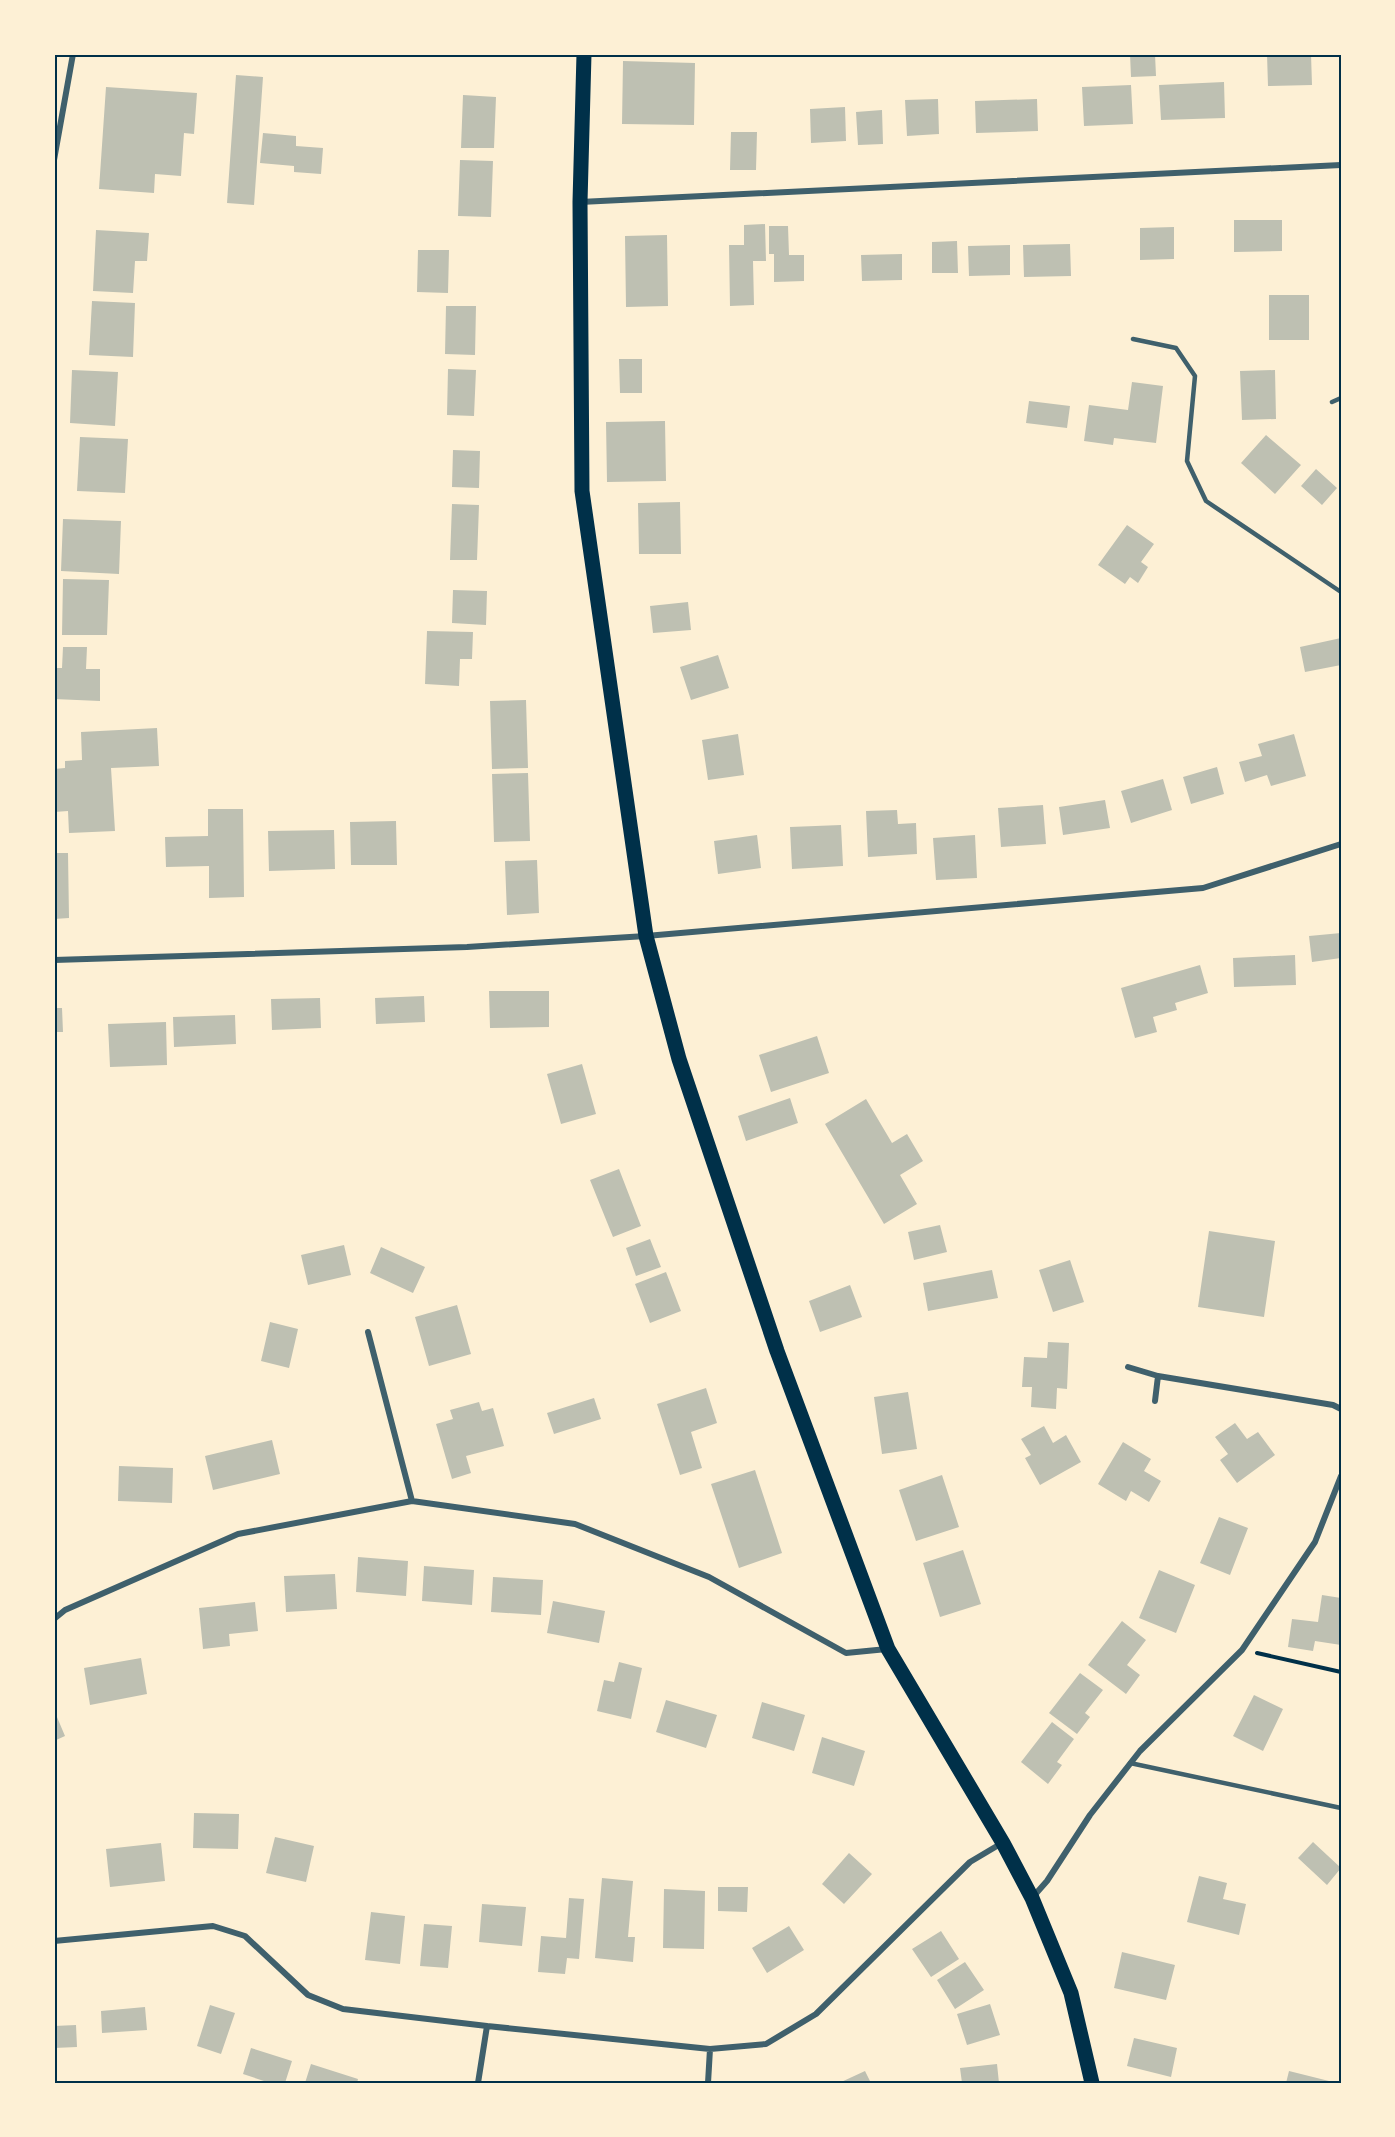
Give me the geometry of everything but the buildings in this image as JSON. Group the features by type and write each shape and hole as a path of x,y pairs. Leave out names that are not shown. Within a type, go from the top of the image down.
{"main road":[{"path":"584,54 580,202 582,492 646,936 679,1059 769,1328 888,1649 1003,1843 1032,1898 1071,1993 1092,2083"}],"street":[{"path":"54,160 73,54"},
{"path":"580,202 1341,165"},
{"path":"54,960 467,947 646,936 1203,888 1341,844"},
{"path":"368,1332 412,1501"},
{"path":"1128,1367 1158,1376 1333,1405 1341,1409"},
{"path":"1155,1401 1158,1376"},
{"path":"1032,1898 1047,1881 1090,1815 1140,1750 1242,1650 1315,1542 1341,1476"},
{"path":"54,1619 64,1610 238,1534 412,1501 575,1524 710,1577 846,1653 888,1649"},
{"path":"54,1941 213,1926 245,1936 308,1995 343,2008 487,2026 710,2049 766,2044 816,2014 970,1862 1003,1843"},
{"path":"478,2083 487,2026"},
{"path":"708,2083 710,2049"}],"lane":[{"path":"1133,339 1176,348 1195,376 1187,461 1206,501 1341,592"},
{"path":"1332,402 1341,399"},
{"path":"1130,1763 1341,1808"}],"path":[{"path":"1242,1650 1341,1672"}]}
